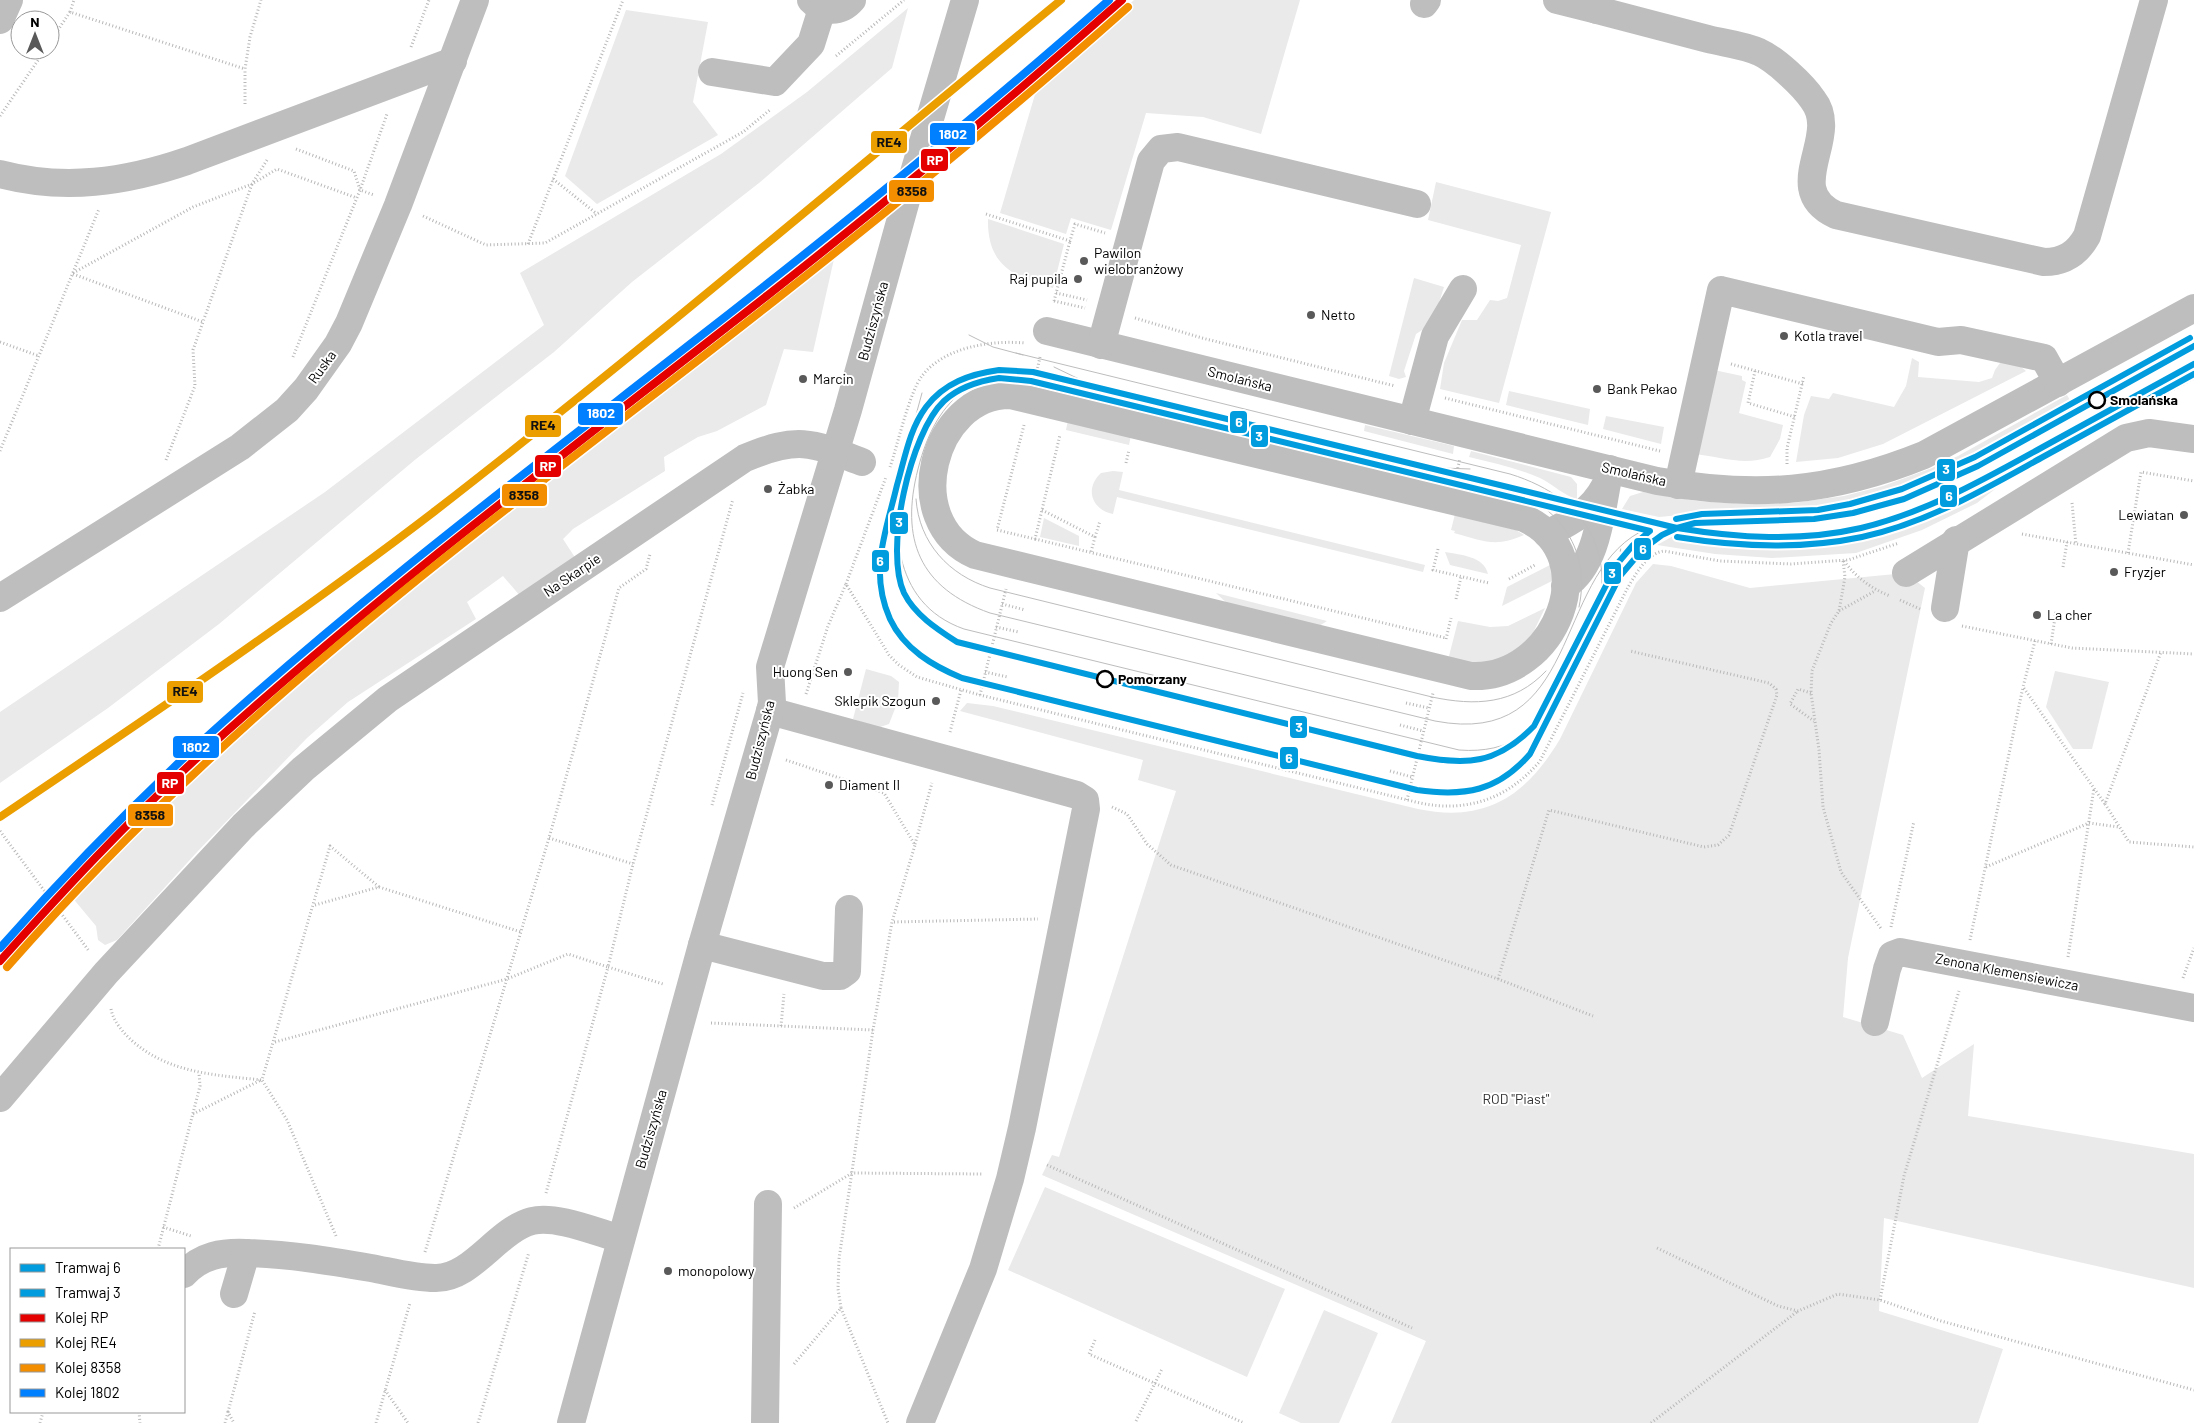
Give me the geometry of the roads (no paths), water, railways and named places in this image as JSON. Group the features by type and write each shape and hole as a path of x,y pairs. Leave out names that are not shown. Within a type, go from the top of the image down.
{"street":[{"path":"0,20 9,0"},
{"name":"Ruska","path":"0,598 240,447 287,410 306,389 338,344 398,205 475,0"},
{"path":"712,72 775,82 811,44 816,5 834,10 848,4 852,0"},
{"name":"Budziszyńska","path":"571,1423 702,945 771,707 770,667 835,451 965,0"},
{"path":"1557,0 1598,5 1758,52 1804,89 1815,101 1821,117 1821,133 1811,179 1814,196 1828,211 1845,217 2032,260 2054,262 2071,255 2087,236 2154,0"},
{"path":"0,174 25,179 67,183 99,183 122,179 187,161 452,61"},
{"path":"1101,345 1152,161 1161,149 1178,147 1417,204"},
{"path":"1412,420 1435,336 1463,290"},
{"path":"1678,485 1721,290 1938,342 1961,340 2044,358 2058,383"},
{"name":"Smolańska","path":"1039,343 1101,345 1412,420 1608,476 1728,491 1788,490 1819,486 1869,475 1935,450 2194,308"},
{"path":"1016,395 1513,515 1534,523 1547,534 1561,558 1565,586 1558,618 1545,641 1535,653 1517,666 1495,674 1480,676 1461,675 982,558 964,549 947,535 935,513 932,491 941,448 956,420 972,405 985,399 1016,395"},
{"path":"1906,573 1956,540 2111,445 2134,434 2157,433 2190,436"},
{"name":"Na Skarpie","path":"0,1098 106,972 243,826 303,769 388,699 745,458 796,442 835,451 862,462"},
{"path":"1547,534 1584,514 1594,504 1608,476"},
{"path":"1565,586 1575,580 1586,564 1601,516 1608,476"},
{"path":"1943,615 1956,540"},
{"path":"771,707 798,718 944,748 1077,795 1085,800 1084,819 1011,1174 983,1269 920,1423"},
{"path":"702,945 823,976 840,976 847,971 849,961 849,909"},
{"name":"Zenona Klemensiewicza","path":"1875,1022 1887,969 1892,956 1900,952 2190,998"},
{"path":"766,1410 768,1214"},
{"path":"185,1273 190,1267 221,1252 298,1256 436,1278 449,1276 460,1271 519,1226 538,1220 563,1222 621,1239"},
{"path":"245,1302 246,1253"}],"tram line":[{"path":"969,335 993,347 1023,355"},
{"name":"3","path":"1676,519 1702,514 1818,510 1850,504 1902,489 1975,457 2190,338"},
{"name":"6","path":"1677,528 1695,523 1814,519 1853,513 1904,499 1978,466 2194,346"},
{"path":"1016,353 1510,474 1538,485 1561,499 1580,517 1592,537 1600,560 1602,585 1598,612 1588,641"},
{"name":"6","path":"1677,528 1746,536 1792,537 1838,532 1885,521 1932,504 1976,483 2194,364"},
{"path":"1054,367 1109,390"},
{"name":"6","path":"999,370 1033,372 1677,528 1662,535 1643,549 1620,576 1530,754 1506,776 1480,788 1450,793 1417,790 962,678 940,668 911,648 896,630 887,612 882,592 880,570 885,534 908,444 920,416 941,392 968,377 999,370"},
{"path":"1057,378 1030,374 1005,375 984,380 966,389 950,403 937,421 926,443 918,469 913,494 912,518 914,539 921,558 931,575 946,590 966,603 990,613 1435,721 1482,723 1516,710 1541,686 1559,655 1591,586 1612,555 1640,532 1670,523 1722,521"},
{"name":"3","path":"1677,537 1723,543 1770,546 1816,544 1862,537 1886,531 1932,514 1976,493 2194,374"},
{"name":"3","path":"999,378 1031,381 1650,531 1633,545 1617,564 1534,726 1507,748 1494,755 1480,759 1451,761 1417,756 957,642 920,615 904,593 899,574 897,549 899,522 911,464 921,438 932,417 944,401 970,385 999,378"},
{"path":"907,448 922,393"},
{"path":"905,458 897,508 901,558 909,580 921,600 940,617 964,629 1459,750 1494,748 1522,736 1535,727 1546,715 1565,686"},
{"path":"1410,464 1470,469"},
{"path":"1499,486 1519,493 1537,503 1565,529 1574,546 1580,564 1582,585 1579,607"},
{"path":"916,499 918,515 923,530 939,555 949,566 962,575 990,588 1448,700 1479,702 1507,697 1521,691 1546,671"}],"rail line":[{"name":"RE4","path":"0,817 274,629 435,511 672,322 1061,0"},
{"name":"1802","path":"0,948 92,848 164,776 310,646 435,544 849,219 954,133 1109,0"},
{"name":"RP","path":"0,961 146,807 197,758 335,637 550,464 858,223 991,113 1122,0"},
{"name":"8358","path":"7,967 124,841 266,707 408,587 774,301 953,157 1128,7"}],"place":[{"name":"Pawilon wielobranżowy","path":"1084,261"},
{"name":"Raj pupila","path":"1078,279"},
{"name":"Netto","path":"1311,315"},
{"name":"Kotla travel","path":"1784,336"},
{"name":"Marcin","path":"803,379"},
{"name":"Bank Pekao","path":"1597,389"},
{"name":"Smolańska","path":"2097,400"},
{"name":"Żabka","path":"768,489"},
{"name":"Lewiatan","path":"2184,515"},
{"name":"Fryzjer","path":"2114,572"},
{"name":"La cher","path":"2037,615"},
{"name":"Huong Sen","path":"848,672"},
{"name":"Pomorzany","path":"1105,679"},
{"name":"Sklepik Szogun","path":"936,701"},
{"name":"Diament II","path":"829,785"},
{"name":"monopolowy","path":"668,1271"}],"park label":[{"name":"ROD \"Piast\"","path":"1516,1099"}]}
